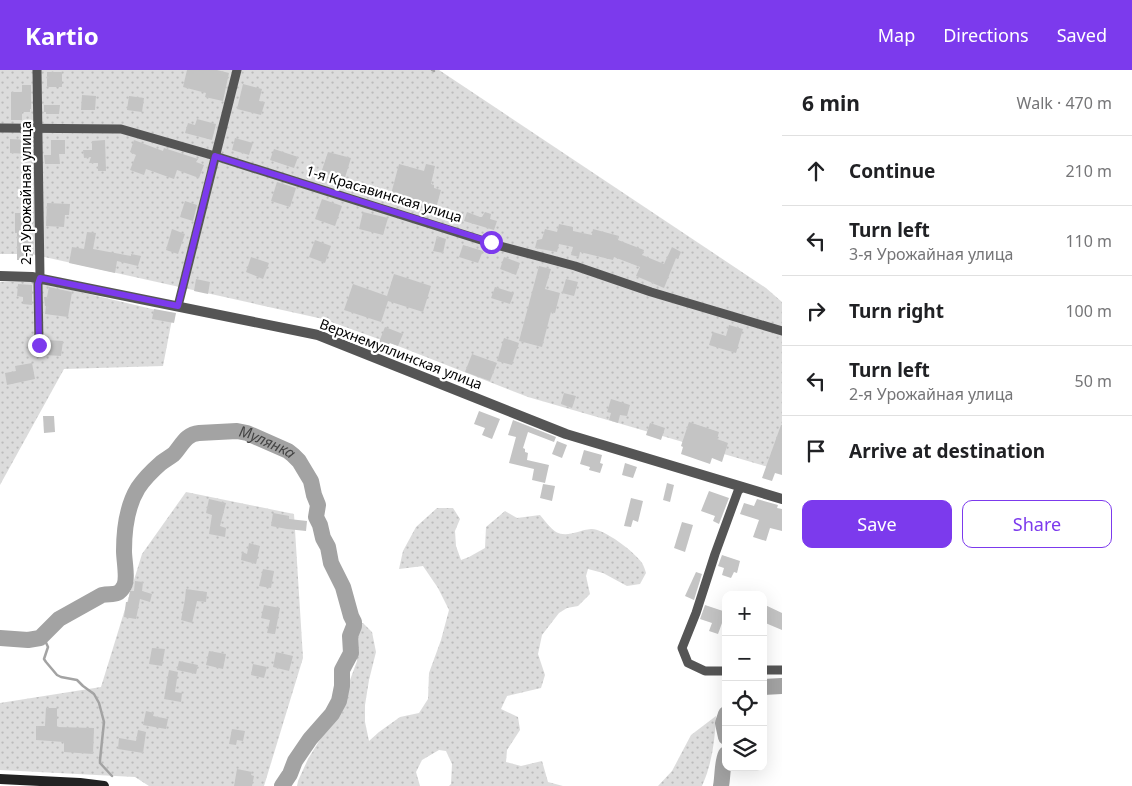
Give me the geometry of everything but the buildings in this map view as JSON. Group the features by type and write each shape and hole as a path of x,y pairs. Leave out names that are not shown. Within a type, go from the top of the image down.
{"main road":[{"path":"0,779 104,786"}],"street":[{"name":"2-я Урожайная улица","path":"38,70 39,345"},
{"path":"178,306 237,70"},
{"name":"1-я Красавинская улица","path":"0,128 121,129 215,156 500,246 575,266 651,292 782,331"},
{"name":"Верхнемуллинская улица","path":"0,276 40,278 318,334 566,434 782,499"},
{"path":"722,670 704,671 688,663 682,648 738,491 742,487"},
{"path":"767,670 782,670"}],"shaded area":[{"path":"0,70 439,70 766,288 782,302 782,471 528,397 323,319 31,254 0,254"},
{"path":"0,282 38,282 173,314 163,366 64,369 0,485"},
{"path":"186,492 294,514 303,658 264,786 149,786 135,777 0,770 0,703 101,687 142,554"},
{"path":"437,508 453,508 460,519 455,531 456,546 461,560 485,548 486,527 505,511 517,518 540,515 552,529 560,534 591,529 603,532 626,547 643,565 646,573 640,584 627,586 603,573 588,569 586,576 590,594 578,606 567,608 559,613 542,635 538,654 545,675 541,688 507,696 501,709 518,717 520,730 507,750 506,762 521,766 542,761 548,782 563,786 449,786 451,784 452,764 446,751 439,750 422,760 416,772 420,786 297,786 308,759 329,725 339,714 344,703 346,691 357,661 353,636 354,630 358,625 363,623 372,632 376,652 365,705 365,722 369,741 400,717 419,713 428,699 429,673 449,610 438,588 423,566 399,569 403,551 416,527"},
{"path":"716,716 712,752 702,786 658,786 672,771 691,735"}],"waterway":[{"name":"Мулянка","path":"0,638 28,640 40,638 59,619 102,595 115,594 122,589 126,579 124,551 126,527 134,495 149,475 174,454 191,435 237,431 247,433 288,451 299,461 311,481 318,505 316,517 328,547 331,563 343,587 354,626 350,636 351,653 342,670 342,686 339,701 332,714 310,739 295,761 290,774 282,786"},
{"path":"43,636 48,647 44,659 46,662 57,675 77,680 94,694 99,703 104,722 100,763 112,776"},
{"name":"Мулянка","path":"767,687 782,686"},
{"name":"Мулянка","path":"721,786 723,771"}],"route":[{"path":"39,345 38,284 40,278 178,306 215,156 491,242"}]}
